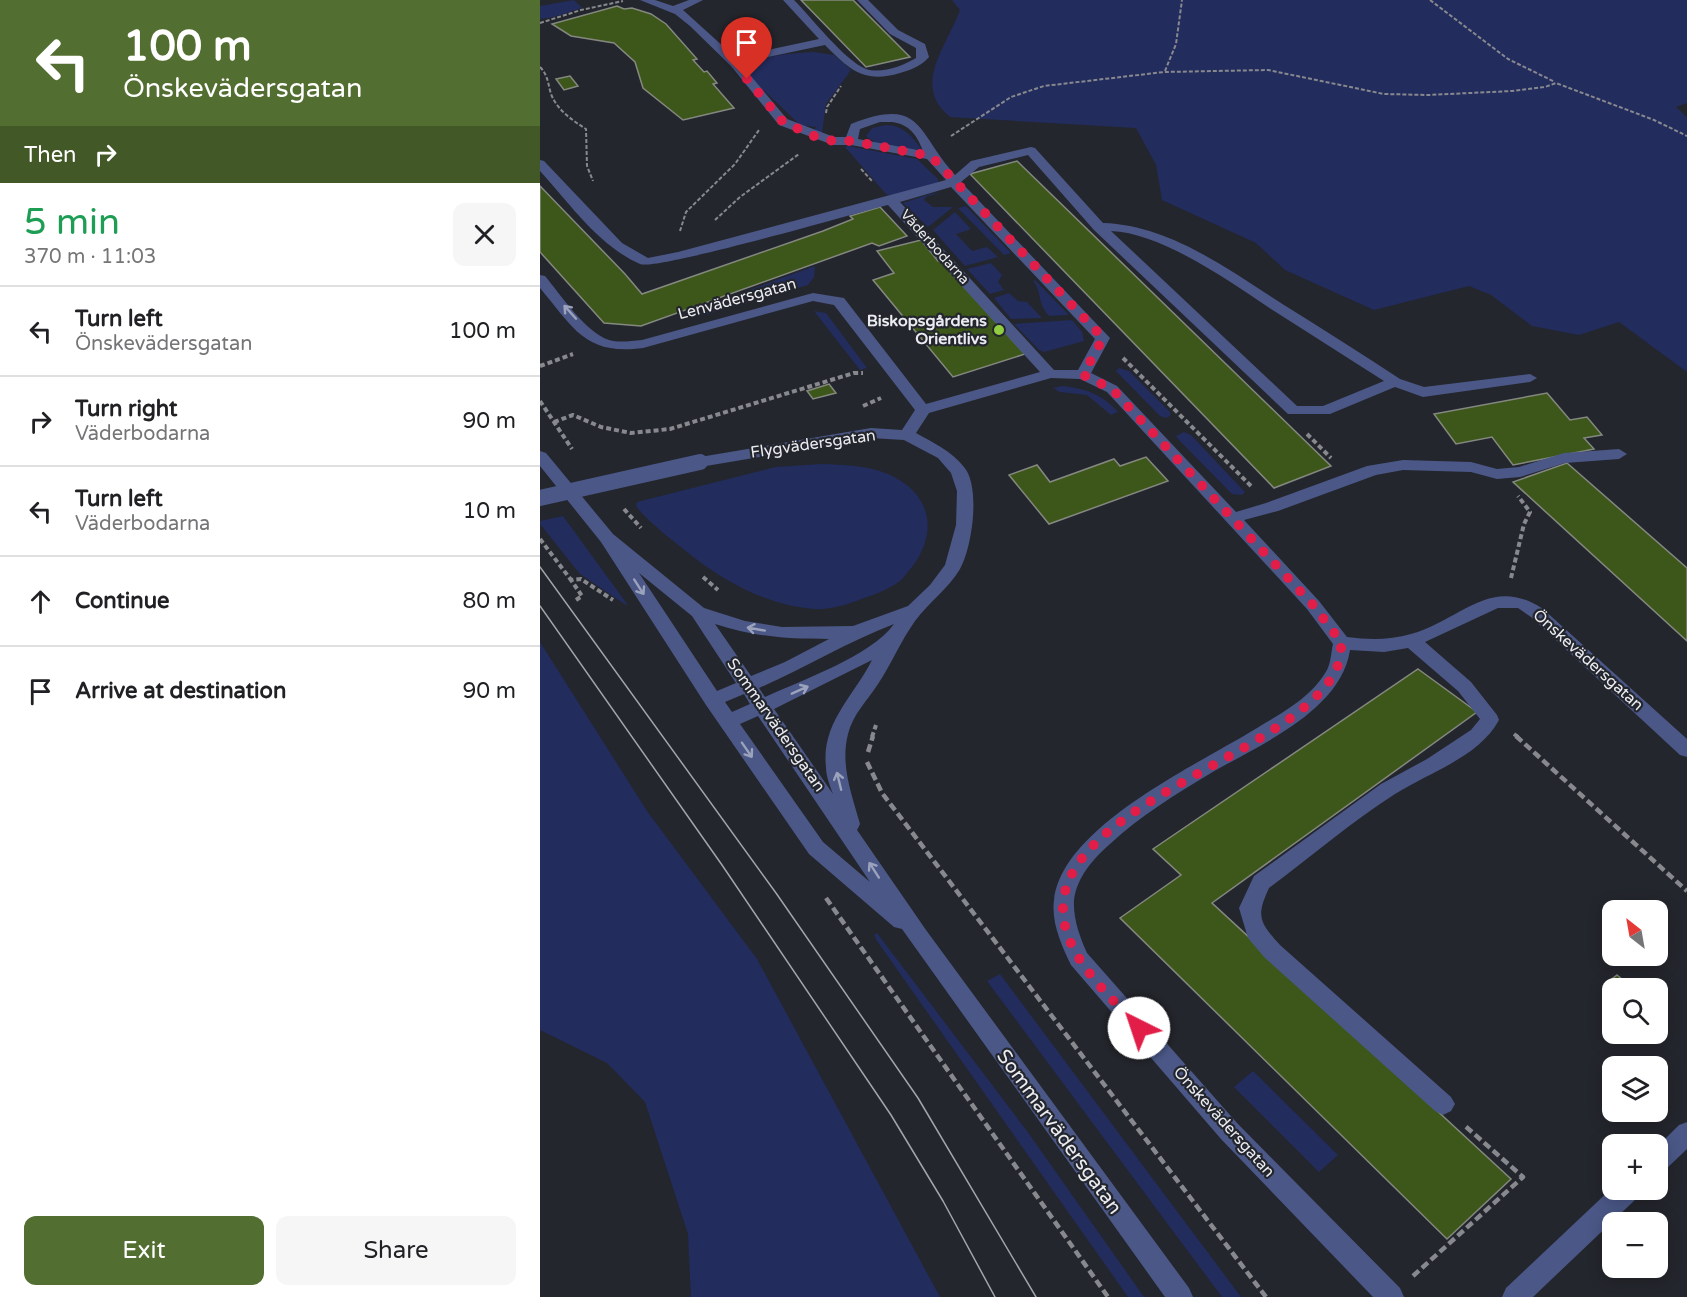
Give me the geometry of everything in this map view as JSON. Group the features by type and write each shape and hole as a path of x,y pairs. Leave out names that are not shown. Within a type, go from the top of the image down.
{"street":[{"path":"645,0 674,10 694,24 732,62 783,122 833,141 851,141 931,156"},
{"path":"674,10 698,0"},
{"path":"789,0 858,72 873,75 915,65 923,57 921,46 894,32 862,0"},
{"path":"732,62 827,41"},
{"path":"851,141 855,127 872,120 896,118 909,121 927,142 931,156 954,182 1103,338 1083,375"},
{"path":"954,182 975,164 1031,151 1099,227 1293,411 1325,411 1395,382"},
{"path":"540,164 617,246 646,262 679,256 891,200"},
{"name":"Väderbodarna","path":"954,182 891,200 1050,374"},
{"path":"1099,227 1128,228 1187,251 1216,267 1395,382 1423,392 1530,378"},
{"name":"Lenvädersgatan","path":"540,279 591,336 603,343 619,346 643,344 813,297 839,301 923,410"},
{"path":"907,435 923,410 1050,374 1083,375 1112,389 1313,605 1342,643 1386,645 1410,640 1495,602 1505,601"},
{"name":"Flygvädersgatan","path":"540,498 700,462 871,433 907,435 944,455 959,471 965,490 964,525 953,566 936,589 914,610 892,640 856,662 728,722"},
{"path":"1232,518 1272,507 1373,470 1403,465 1471,467 1497,474 1520,472 1564,458 1619,454"},
{"name":"Sommarvädersgatan","path":"540,456 607,538 713,700 816,848 918,936"},
{"name":"Sommarvädersgatan","path":"607,538 698,612 918,936 1180,1297"},
{"name":"Önskevädersgatan","path":"1505,601 1522,603 1537,613 1687,750"},
{"name":"Flygvädersgatan","path":"713,700 792,668 856,632 914,610"},
{"path":"698,612 744,627 782,633 856,632"},
{"path":"853,838 835,766 838,735 846,714 872,679 892,640"},
{"path":"1410,640 1466,688 1482,706 1490,720 1478,735 1434,764 1388,789 1261,882 1250,908 1254,932 1272,951 1443,1104"},
{"name":"Önskevädersgatan","path":"1342,643 1337,669 1314,699 1287,720 1126,818 1097,842 1074,870 1064,896 1066,929 1079,959 1229,1131 1390,1297"},
{"path":"1668,1151 1687,1133"},
{"path":"1515,1297 1617,1200"}],"path":[{"path":"540,23 581,10 628,0"},
{"path":"1164,72 1178,42 1182,0"},
{"path":"1430,0 1508,59 1556,82 1654,120 1687,136"},
{"path":"540,67 547,72 553,98 567,116 586,129 587,166 594,183 591,190 571,196"},
{"path":"931,156 940,143 1011,97 1044,86 1164,72 1268,70 1384,94 1428,95 1512,91 1545,87 1556,82"},
{"path":"646,262 675,246 686,212 735,164 771,108"},
{"path":"709,225 740,197 795,156 815,145 833,141"},
{"path":"1103,338 1272,507"},
{"path":"554,422 573,416 601,427 630,433 670,429 854,373 866,373"},
{"path":"881,390 883,397"},
{"path":"540,401 576,454"},
{"path":"540,408 545,407"},
{"path":"1305,433 1328,455"},
{"path":"1497,474 1530,512 1524,524 1505,601"},
{"path":"622,508 643,530"},
{"path":"540,539 582,596 576,600"},
{"path":"699,575 721,592"},
{"path":"571,580 580,579 622,606"},
{"path":"846,714 877,722 866,759 882,793 1266,1297"},
{"path":"1490,720 1510,731 1687,891"},
{"path":"819,888 1108,1297"},
{"path":"1390,1297 1523,1176 1443,1104"}],"shaded area":[{"path":"574,0 582,8 540,19 540,6"},
{"path":"952,0 1687,0 1687,103 1676,107 1687,117 1687,372 1619,322 1579,335 1532,326 1491,295 1469,286 1374,310 1285,270 1256,243 1162,200 1156,165 1136,128 950,117 939,105 933,92 933,79 935,65 960,10"},
{"path":"813,52 834,55 851,70 826,104 822,133 814,131 816,127 800,125 750,77 746,70 758,61 767,58"},
{"path":"892,125 906,132 921,149 908,150 892,147 877,143 866,136 872,128"},
{"path":"845,147 917,159 938,179 938,183 891,196 886,194"},
{"path":"942,193 927,196 924,200 933,207 953,207 928,227 903,203 930,194"},
{"path":"966,206 1011,253 1004,255 958,208"},
{"path":"955,212 971,229 956,234 972,251 987,247 998,257 965,266 933,230"},
{"path":"991,263 1002,275 998,282 1004,290 990,294 967,269"},
{"path":"815,266 814,277 808,285 705,315 697,314 694,310"},
{"path":"1035,280 1069,315 1049,316 1042,306 1038,289 1033,281"},
{"path":"1009,293 1018,301 1027,302 1042,318 1011,319 994,298"},
{"path":"814,311 826,313 867,368 860,370"},
{"path":"1072,320 1082,332 1084,341 1044,352 1039,350 1014,324"},
{"path":"1119,368 1129,371 1170,412 1170,416 1166,418 1160,416 1116,371"},
{"path":"1063,386 1093,393 1118,412 1111,415 1087,395 1060,392 1053,388"},
{"path":"1184,432 1191,435 1245,492 1242,495 1232,494 1179,440 1176,436"},
{"path":"821,464 863,467 888,474 902,482 914,491 922,502 928,527 926,540 920,553 902,579 880,592 837,607 814,609 780,603 731,582 701,563 654,525 636,506 637,502 776,467"},
{"path":"563,516 626,605 580,574 540,524 540,521"},
{"path":"540,642 647,811 757,959 940,1297 691,1297 688,1234 645,1102 607,1063 540,1030"},
{"path":"877,933 1027,1131 1144,1297 1128,1297 877,941 874,935"},
{"path":"1000,974 1241,1297 1222,1297 987,981"},
{"path":"1253,1071 1338,1155 1319,1172 1234,1087"}],"building":[{"path":"801,0 853,0 910,57 866,67"},
{"path":"617,6 651,14 666,24 697,59 693,60 717,83 713,84 734,108 683,120 643,88 635,62 614,43 571,36 552,24"},
{"path":"570,76 578,86 564,90 556,79"},
{"path":"1017,161 1331,466 1274,488 970,174"},
{"path":"540,186 642,294 823,231 853,219 850,216 880,207 907,236 879,246 872,243 641,326 604,323 540,252"},
{"path":"921,240 1025,354 953,377 873,280 894,273 877,251"},
{"path":"829,384 836,393 813,399 807,391"},
{"path":"1547,393 1570,420 1587,417 1602,435 1584,438 1594,449 1513,465 1492,437 1456,444 1434,414"},
{"path":"1146,457 1168,481 1049,524 1009,475 1037,465 1050,482 1114,459 1120,466"},
{"path":"1567,463 1687,568 1687,641 1513,482"},
{"path":"1418,669 1477,712 1212,903 1511,1179 1447,1239 1120,918 1181,875 1153,849"}],"tram line":[{"path":"540,567 776,893 918,1098 1036,1297"},
{"path":"540,606 722,865 891,1115 943,1201 995,1297"}],"place":[{"name":"Biskopsgårdens Orientlivs","path":"999,330"}],"route":[{"path":"747,79 783,122 814,136 931,156 1103,338 1083,375 1112,389 1313,605 1342,643 1337,669 1314,699 1287,720 1126,818 1097,842 1074,870 1064,896 1066,929 1079,959 1139,1028"}]}
